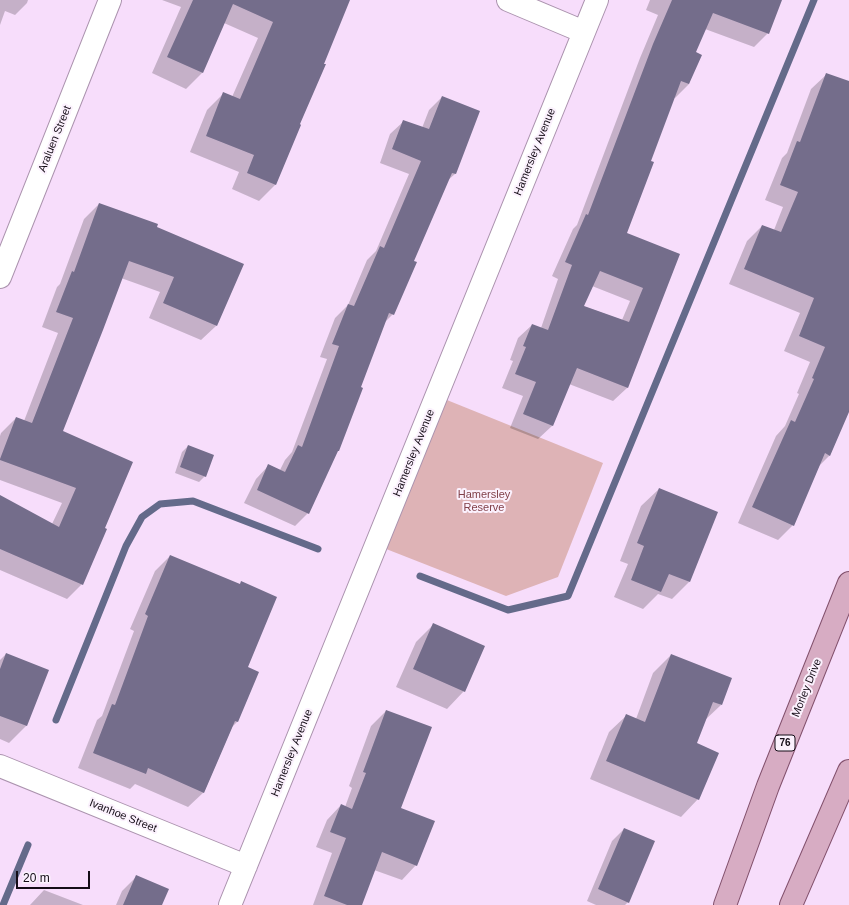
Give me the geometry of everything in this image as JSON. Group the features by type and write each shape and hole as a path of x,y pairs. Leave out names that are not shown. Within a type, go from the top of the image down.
{"main road":[{"name":"Morley Drive","path":"725,905 768,786 849,583"},
{"path":"791,905 849,771"}],"street":[{"name":"Araluen Street","path":"0,278 110,0"},
{"path":"508,0 584,32"},
{"name":"Hamersley Avenue","path":"230,905 597,0"},
{"name":"Ivanhoe Street","path":"0,766 246,866"}],"green space":[{"name":"Hamersley Reserve","path":"437,396 603,463 558,577 506,596 376,545"}],"building":[{"path":"193,0 350,0 324,64 326,64 276,185 247,173 254,155 206,136 223,92 240,99 273,22 233,4 203,73 167,57"},
{"path":"672,0 782,0 769,34 713,13 696,52 702,55 689,84 681,81 651,161 654,162 627,233 680,254 628,388 577,368 553,426 523,414 536,382 515,374 526,347 523,346 532,324 548,330 572,265 565,262 586,214 588,215 653,44","holes":["600,271 643,288 629,322 584,306"]},
{"path":"826,73 849,81 849,412 830,456 825,453 794,526 752,507 791,420 795,422 814,379 812,378 825,347 799,336 814,298 744,269 762,225 781,232 798,192 780,185 797,141 800,142"},
{"path":"442,96 480,111 456,174 452,173 414,261 417,262 394,315 389,313 339,451 309,514 257,490 268,464 285,472 298,445 302,447 339,346 332,344 348,304 354,306 380,246 384,248 421,161 392,149 403,120 429,129"},
{"path":"99,203 158,224 157,227 244,264 217,326 163,303 174,277 129,261 63,431 133,462 83,585 0,549 0,495 59,527 76,488 0,459 16,417 32,423 73,318 56,312 72,271 74,272"},
{"path":"188,445 214,455 206,477 180,467"},
{"path":"659,488 718,512 690,582 669,574 661,592 631,580 644,546 637,543"},
{"path":"170,555 240,584 241,581 277,597 248,667 259,672 238,722 235,721 204,793 148,768 146,774 93,753 112,704 115,705 148,616 145,614"},
{"path":"433,623 485,646 465,692 413,669"},
{"path":"6,653 49,670 27,726 0,716 0,669"},
{"path":"671,654 732,678 722,705 713,702 697,743 719,753 699,800 606,761 626,714 645,722"},
{"path":"386,710 432,727 401,808 435,821 417,866 382,852 362,905 347,905 324,896 346,838 330,832 341,804 352,809 366,773 363,772"},
{"path":"624,828 655,841 629,903 598,889"},
{"path":"136,875 169,889 162,905 123,905"}],"waterway":[{"path":"420,576 508,610 568,596 814,0"},
{"path":"56,720 126,546 142,517 160,504 193,501 318,549"},
{"path":"3,905 28,845"}]}
